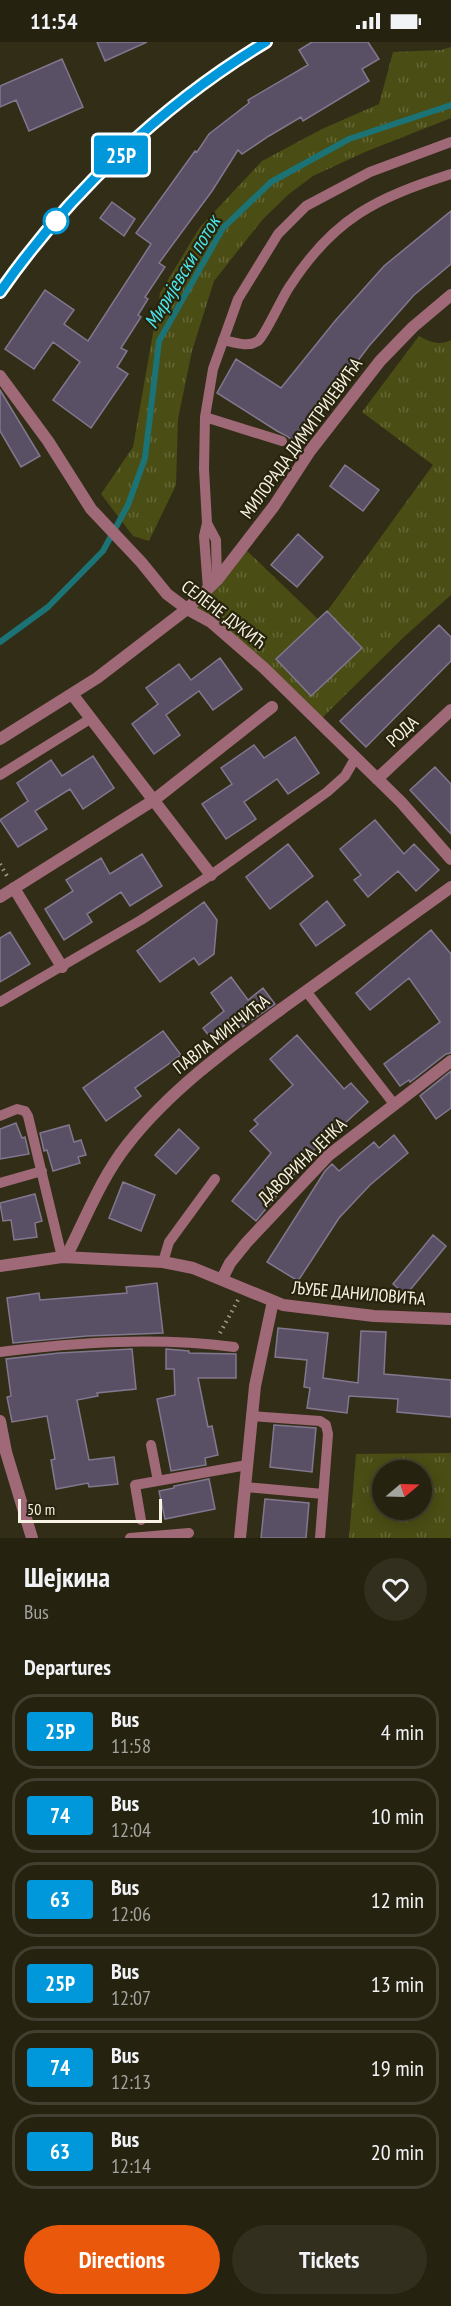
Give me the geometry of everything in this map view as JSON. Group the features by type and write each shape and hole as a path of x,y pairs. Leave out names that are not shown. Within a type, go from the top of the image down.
{"main road":[{"path":"0,292 50,227 105,170 190,94 266,42"}],"street":[{"name":"МИЛОРАДА ДИМИТРИЈЕВИЋА","path":"0,740 72,694 187,609 218,580 274,506 310,451 380,361 413,327 451,295"},
{"name":"СЕЛЕНЕ ДУКИЋ","path":"0,376 48,441 79,492 101,521 167,594 187,609 211,622 237,643 409,810 451,859"},
{"path":"72,694 211,875"},
{"path":"0,897 153,800 272,707"},
{"name":"РОДА","path":"377,779 451,710"},
{"name":"ПАВЛА МИНЧИЋА","path":"64,1257 125,1147 150,1118 208,1065 451,887"},
{"path":"14,888 62,967"},
{"name":"ДАВОРИНА ЈЕНКА","path":"222,1279 230,1263 242,1249 329,1155 451,1061"},
{"name":"ЉУБЕ ДАНИЛОВИЋА","path":"0,1266 64,1257 164,1262 193,1268 273,1301 301,1308 374,1316 451,1319"},
{"path":"240,1538 257,1375 273,1301"},
{"path":"0,1421 6,1452 32,1538"}],"lane":[{"path":"208,589 204,536 207,524 204,469 205,417 213,369 238,299 250,276 278,234 306,206 370,172 451,142"},
{"path":"223,340 248,345 261,339 279,302 296,276 343,223 357,213 397,193 451,174"},
{"path":"205,417 282,441"},
{"path":"207,524 216,540 218,580"},
{"path":"0,775 90,719"},
{"path":"0,1002 141,920 211,875 327,792 345,776 356,757"},
{"path":"306,991 394,1104"},
{"path":"0,1116 17,1109 25,1111 64,1257"},
{"path":"0,1183 42,1171"},
{"path":"164,1262 169,1242 215,1179"},
{"path":"0,1352 73,1343 105,1342 174,1341 234,1347"},
{"path":"252,1416 320,1421 326,1425 328,1434 320,1538"},
{"path":"151,1445 158,1481"},
{"path":"141,1520 135,1485 247,1465"},
{"path":"245,1487 323,1494"},
{"path":"130,1538 189,1533"}],"path":[{"path":"214,1344 234,1310 242,1287"}],"green space":[{"path":"451,47 451,118 365,152 313,176 289,194 263,219 214,281 192,351 178,419 176,485 149,541 133,536 101,494 133,447 160,293 200,227 262,161 322,129 379,104 393,52 441,50"},
{"path":"419,336 443,343 451,340 451,595 405,636 318,722 187,609 243,547 320,621 433,465 362,412"},
{"path":"451,1453 451,1538 349,1538 356,1454"}],"building":[{"path":"97,42 147,42 105,61"},
{"path":"312,42 368,42 379,59 362,69 369,81 303,121 301,117 242,154 238,150 212,191 159,263 165,267 145,297 148,299 138,315 141,317 121,348 127,351 117,367 128,374 91,428 53,400 80,362 53,342 34,369 5,349 45,290 74,310 64,324 88,341 151,244 136,233 195,151 197,152 209,134 249,103 248,100 308,65 299,50"},
{"path":"62,59 83,107 29,131 16,100 0,107 0,86"},
{"path":"112,202 135,219 124,236 100,218"},
{"path":"451,211 451,264 414,295 369,346 325,404 298,446 287,436 217,393 236,359 281,388 335,321 384,266"},
{"path":"0,390 40,456 21,467 0,431"},
{"path":"345,465 379,490 363,511 330,486"},
{"path":"298,534 323,557 297,587 271,565"},
{"path":"327,611 362,648 311,696 276,659"},
{"path":"439,625 451,637 451,661 366,747 340,721"},
{"path":"220,658 242,689 213,710 199,691 166,715 180,735 154,754 132,724 158,704 146,688 179,664 191,680"},
{"path":"295,737 319,773 288,794 277,779 244,802 256,819 226,839 202,804 232,784 221,768 254,745 264,758"},
{"path":"93,756 114,788 83,809 70,789 35,811 47,829 18,847 0,820 28,801 17,783 51,760 62,776"},
{"path":"435,767 451,784 451,834 410,790"},
{"path":"375,820 404,854 414,844 439,870 416,891 398,871 368,897 354,880 361,875 340,849"},
{"path":"288,844 313,876 270,909 246,877"},
{"path":"142,854 162,886 130,906 121,892 87,914 92,922 64,940 45,909 73,891 66,880 101,858 110,874"},
{"path":"327,901 345,925 316,946 300,924"},
{"path":"204,902 217,920 214,954 199,965 194,958 160,982 137,951"},
{"path":"431,930 451,954 451,1053 446,1054 410,1082 409,1080 400,1086 384,1064 440,1022 409,978 370,1010 356,993"},
{"path":"10,932 30,964 0,982 0,938"},
{"path":"231,977 248,1000 263,988 275,1004 216,1045 203,1028 224,1011 211,993"},
{"path":"163,1031 181,1055 135,1088 141,1096 106,1121 83,1088"},
{"path":"297,1035 344,1089 351,1083 368,1102 331,1136 328,1133 256,1221 232,1201 271,1153 250,1131 258,1124 254,1120 293,1085 270,1059"},
{"path":"451,1071 451,1108 436,1119 420,1096"},
{"path":"16,1123 22,1138 25,1137 29,1154 0,1159 0,1129"},
{"path":"69,1125 74,1142 81,1140 86,1155 78,1157 80,1163 53,1171 47,1150 44,1151 40,1133"},
{"path":"179,1129 199,1148 176,1174 155,1155"},
{"path":"394,1135 408,1153 370,1185 339,1218 298,1281 267,1262 325,1171 332,1164 339,1171 374,1142 379,1148"},
{"path":"123,1182 155,1195 141,1231 109,1218"},
{"path":"35,1194 42,1221 35,1223 37,1237 14,1240 11,1220 3,1221 0,1203"},
{"path":"433,1235 446,1246 406,1295 393,1284"},
{"path":"157,1283 163,1333 87,1336 13,1343 7,1298 39,1293 40,1300 127,1293 126,1287"},
{"path":"278,1328 328,1333 323,1378 358,1383 361,1331 386,1332 384,1374 451,1380 451,1417 397,1412 398,1399 349,1396 347,1413 307,1408 310,1388 304,1387 307,1360 275,1357"},
{"path":"132,1349 136,1389 97,1393 98,1396 77,1400 89,1460 114,1457 118,1484 89,1487 88,1483 56,1489 51,1460 55,1459 47,1416 12,1422 7,1397 11,1396 6,1359"},
{"path":"166,1349 189,1351 189,1353 236,1354 236,1378 198,1378 208,1427 212,1426 218,1455 205,1458 206,1465 171,1471 157,1399 175,1395 174,1369 166,1369"},
{"path":"274,1425 316,1428 312,1472 270,1467"},
{"path":"209,1479 215,1509 165,1519 159,1491"},
{"path":"265,1499 309,1503 306,1538 261,1538"}],"waterway":[{"name":"Миријевски поток","path":"0,642 48,607 103,551 128,505 145,458 159,341 223,228 271,182 349,139 451,105"}],"bus line":[{"name":"25P","path":"0,292 50,227 105,170 171,109 266,42"}]}
